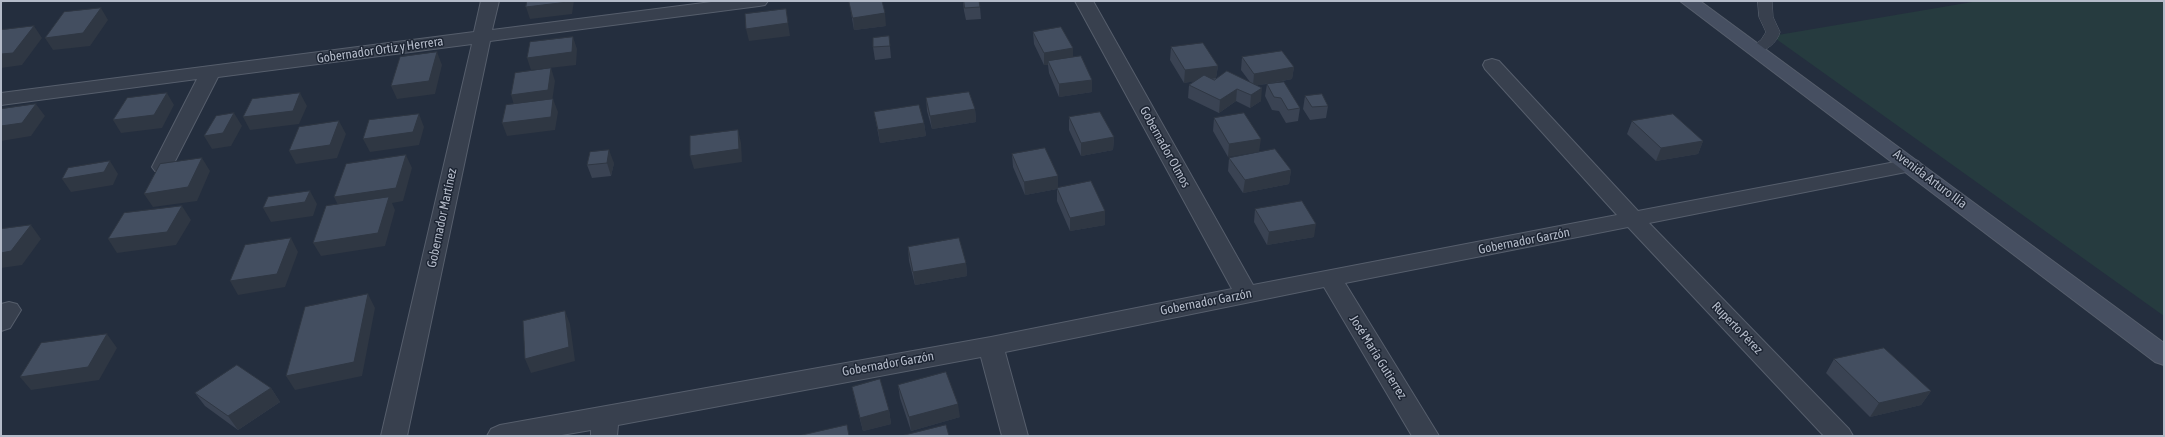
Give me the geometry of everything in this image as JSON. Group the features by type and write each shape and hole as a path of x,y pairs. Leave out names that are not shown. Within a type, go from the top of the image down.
{"main road":[{"name":"Avenida Arturo Ilía","path":"1692,2 2164,356"}],"street":[{"name":"Gobernador Martínez","path":"394,436 490,1"},
{"name":"Gobernador Ortiz y Herrera","path":"1,99 759,1"},
{"name":"Gobernador Olmos","path":"1084,1 1247,294"},
{"name":"Ruperto Pérez","path":"1492,65 1634,220 1840,436"},
{"path":"162,167 210,73"},
{"name":"Gobernador Garzón","path":"500,436 605,426 1247,294 1911,165"},
{"name":"José María Gutierrez","path":"1330,278 1426,436"},
{"path":"990,346 1015,436"}],"lane":[{"path":"1755,49 1768,42 1773,32 1773,27 1764,17 1763,9 1766,1"}],"green space":[{"path":"1978,1 2164,1 2164,316 1772,36"}],"building":[{"path":"527,1 568,1 568,2 526,7"},
{"path":"849,1 882,1 885,13 853,18"},
{"path":"964,1 979,1 980,7 965,8"},
{"path":"101,8 83,33 45,38 64,12"},
{"path":"786,9 788,23 746,29 745,14"},
{"path":"34,26 13,53 1,54 1,30"},
{"path":"1061,27 1073,48 1044,53 1033,32"},
{"path":"889,36 890,46 873,47 873,38"},
{"path":"573,37 572,52 527,58 530,42"},
{"path":"1203,43 1218,66 1185,70 1171,47"},
{"path":"1282,51 1294,67 1254,74 1242,57"},
{"path":"437,52 429,81 391,86 400,57"},
{"path":"1081,56 1092,80 1059,84 1048,61"},
{"path":"551,68 548,90 511,95 515,73"},
{"path":"1227,71 1262,88 1251,95 1237,89 1220,100 1189,85 1204,75 1214,80"},
{"path":"1284,82 1300,108 1288,110 1281,98 1274,97 1267,84"},
{"path":"969,92 975,109 930,116 926,98"},
{"path":"167,93 154,115 113,120 127,98"},
{"path":"300,93 293,111 243,117 252,99"},
{"path":"1322,94 1328,106 1312,107 1305,96"},
{"path":"553,99 551,117 502,123 506,105"},
{"path":"36,104 22,123 1,126 1,109"},
{"path":"919,105 924,123 878,130 874,112"},
{"path":"1100,112 1114,137 1081,143 1069,117"},
{"path":"234,113 223,133 204,136 216,116"},
{"path":"1244,113 1261,139 1229,144 1214,118"},
{"path":"419,114 413,132 363,139 369,120"},
{"path":"1673,114 1703,141 1661,148 1632,121"},
{"path":"339,121 330,145 289,151 299,127"},
{"path":"738,130 739,149 690,156 690,136"},
{"path":"1045,148 1058,176 1024,182 1012,154"},
{"path":"1275,149 1291,170 1245,180 1229,158"},
{"path":"609,150 607,163 587,165 590,152"},
{"path":"406,155 396,188 334,197 346,164"},
{"path":"202,158 188,187 144,194 160,164"},
{"path":"110,161 104,172 62,179 68,168"},
{"path":"1091,181 1105,211 1070,218 1057,188"},
{"path":"310,191 305,202 263,208 268,197"},
{"path":"389,197 378,233 313,243 326,206"},
{"path":"1302,201 1316,224 1269,232 1255,209"},
{"path":"182,206 167,232 108,239 124,213"},
{"path":"31,225 11,251 1,253 1,229"},
{"path":"291,238 277,274 230,281 245,245"},
{"path":"959,238 966,263 913,272 908,247"},
{"path":"368,294 354,362 286,376 305,307"},
{"path":"565,311 569,347 525,359 523,321"},
{"path":"107,334 88,367 20,377 41,343"},
{"path":"1884,348 1931,391 1879,403 1834,359"},
{"path":"237,365 271,388 228,416 195,393"},
{"path":"946,372 958,404 909,417 898,385"},
{"path":"880,379 889,410 860,418 852,387"},
{"path":"847,425 849,436 798,436"},
{"path":"946,425 949,436 901,436"}]}
